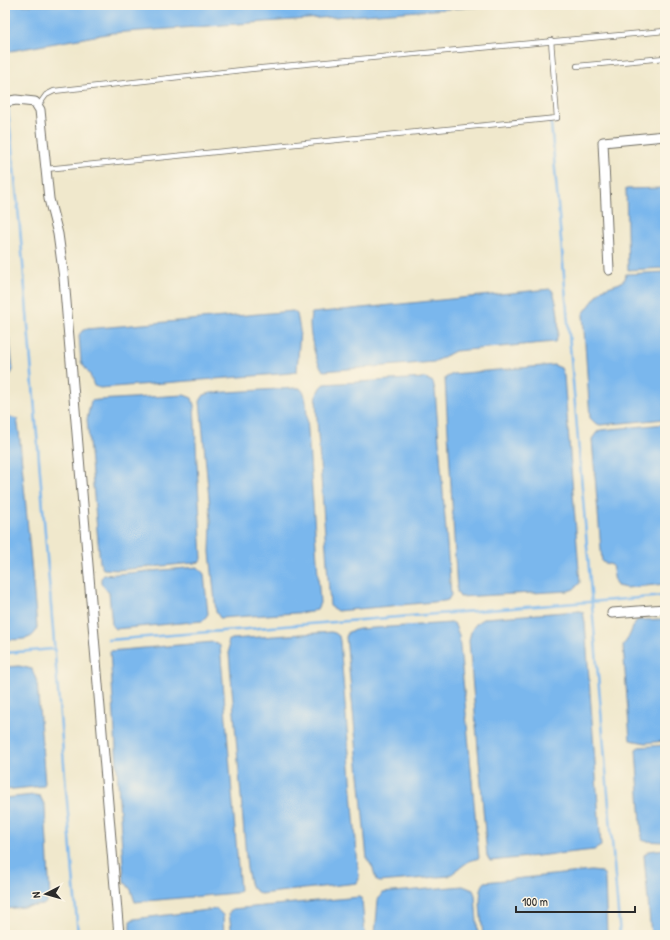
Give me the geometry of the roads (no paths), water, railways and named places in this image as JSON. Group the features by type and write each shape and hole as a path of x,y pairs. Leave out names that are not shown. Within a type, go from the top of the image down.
{"street":[{"path":"5,102 16,100 35,102 40,110 48,199 58,234 64,278 119,935"},
{"path":"609,270 603,142 665,136"},
{"path":"612,613 665,609"}],"lane":[{"path":"38,106 46,95 54,91 251,69 551,40 665,31"},
{"path":"46,169 557,118 551,40"},
{"path":"577,66 665,58"}],"water":[{"path":"5,5 502,5 112,33 5,52"},
{"path":"665,188 665,268 628,270 626,189"},
{"path":"665,272 665,419 600,425 595,423 590,418 583,314 602,289 620,283 625,279 626,274"},
{"path":"550,289 554,294 558,316 558,331 555,342 455,351 434,362 324,371 317,361 312,343 310,318 312,313"},
{"path":"293,311 297,314 300,330 297,371 291,373 100,388 94,386 90,375 81,362 79,335 86,329"},
{"path":"5,338 9,338 10,342 13,370 11,374 5,378"},
{"path":"554,365 561,368 564,376 580,583 574,589 568,591 460,597 457,592 445,378 453,374"},
{"path":"425,378 433,382 435,390 451,595 448,600 444,601 337,611 330,606 317,420 316,400 318,391 324,384"},
{"path":"300,388 304,393 306,402 320,603 317,609 311,612 220,618 216,612 210,552 211,520 200,401 204,395 211,393"},
{"path":"184,395 192,398 194,405 202,559 200,562 195,563 118,570 103,569 100,563 87,419 91,401"},
{"path":"5,415 17,419 19,431 37,627 36,632 33,635 25,639 5,640"},
{"path":"665,424 665,584 626,588 617,586 612,565 602,562 592,439 597,432 601,430"},
{"path":"198,567 204,574 208,614 203,621 115,629 112,626 109,593 101,583 101,578 104,575"},
{"path":"579,611 583,612 585,622 601,846 594,850 490,861 487,856 469,641 471,633 476,624 485,618"},
{"path":"665,619 665,741 646,743 630,740 623,645 628,639 637,620"},
{"path":"454,623 459,635 479,858 469,861 449,876 379,882 376,880 373,868 367,859 346,637 348,632 359,629"},
{"path":"331,632 339,636 340,641 359,879 357,883 260,894 251,887 247,869 228,641 232,639"},
{"path":"213,642 220,646 240,891 236,893 135,902 131,890 124,881 110,651"},
{"path":"19,666 32,669 37,682 45,783 43,786 5,790 5,667"},
{"path":"665,745 665,842 643,841 636,749 639,747"},
{"path":"34,795 40,796 45,806 50,899 43,905 5,909 5,798"},
{"path":"665,849 665,935 651,935 644,855 649,851"},
{"path":"591,871 601,872 604,874 607,935 483,935 480,899 482,886 485,882"},
{"path":"463,886 473,890 475,895 478,935 375,935 378,900 382,893"},
{"path":"359,897 362,899 365,935 232,935 229,913 232,909"},
{"path":"216,909 223,915 224,935 130,935 130,921 134,919"}],"waterway":[{"path":"5,88 6,95"},
{"path":"8,109 20,228 78,935"},
{"path":"551,122 620,935"},
{"path":"5,146 12,145"},
{"path":"108,640 665,596"},
{"path":"5,653 54,649"}]}
